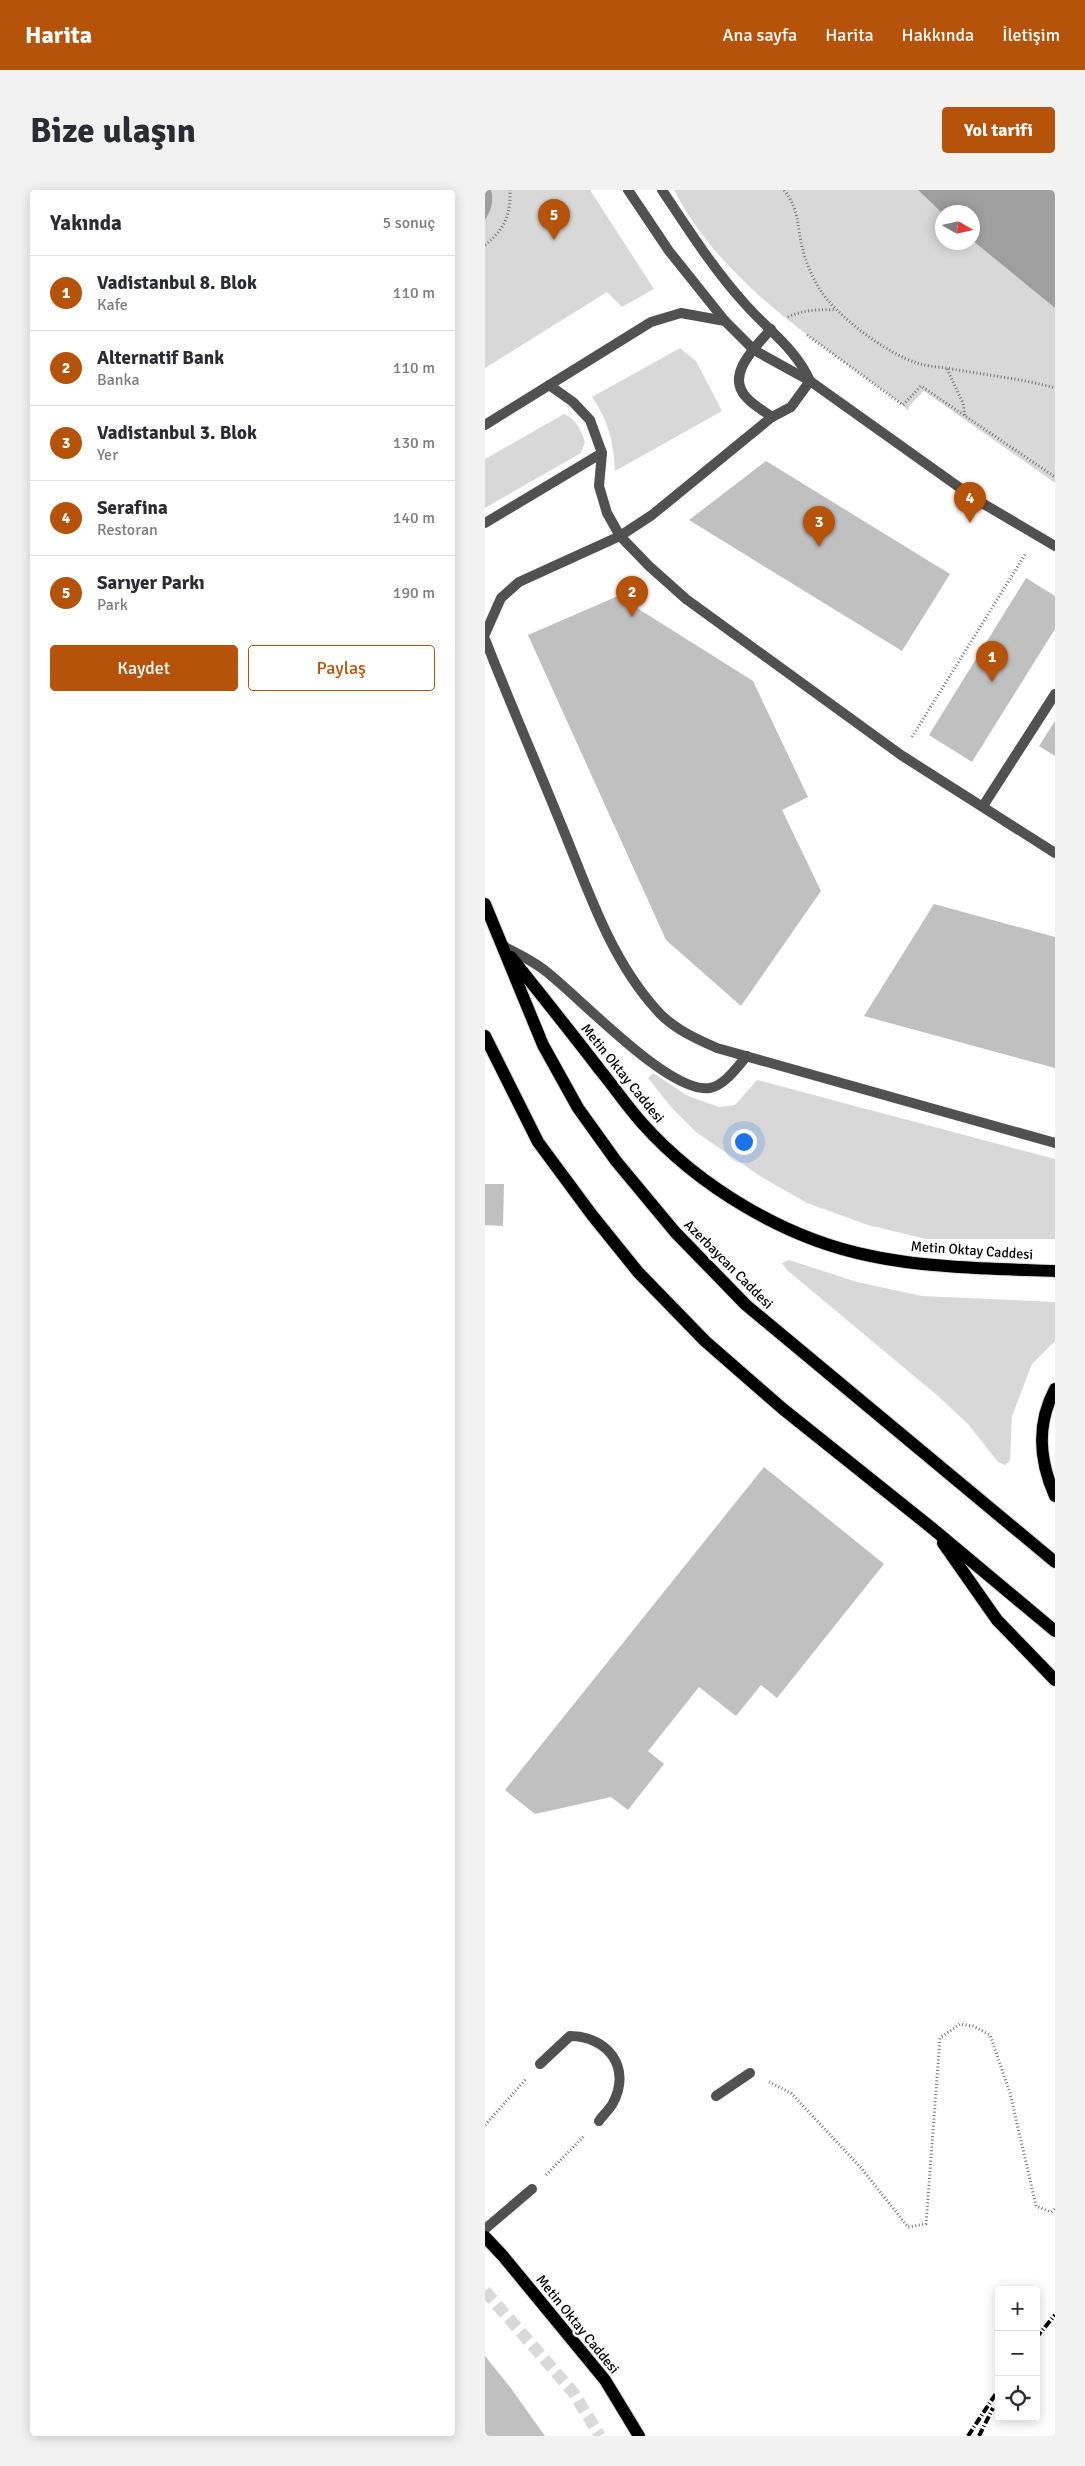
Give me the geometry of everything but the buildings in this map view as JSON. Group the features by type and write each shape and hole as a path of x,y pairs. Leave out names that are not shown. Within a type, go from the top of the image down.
{"main road":[{"name":"Azerbaycan Caddesi","path":"485,904 543,1045 578,1108 616,1161 675,1232 747,1305 1055,1562"},
{"name":"Metin Oktay Caddesi","path":"503,946 643,1124 700,1177 735,1202 826,1243 871,1256 940,1265 1055,1271"},
{"path":"485,1036 538,1142 592,1215 638,1272 712,1347 783,1409 933,1528 1055,1631"},
{"path":"1055,1389 1046,1407 1041,1444 1047,1480 1055,1496"},
{"path":"933,1528 997,1620 1055,1680"},
{"name":"Metin Oktay Caddesi","path":"485,2237 503,2256 605,2380 639,2436"}],"street":[{"path":"628,190 669,251 725,321 754,350 810,381 977,500 1055,546"},
{"path":"662,190 711,261 746,305 792,350 810,381"},
{"path":"485,425 651,322 681,314 725,321"},
{"path":"771,329 745,360 739,374 739,387 747,398 772,417"},
{"path":"485,634 501,598 519,582 620,536 652,515 772,417 791,406 810,381"},
{"path":"549,385 573,402 591,420 602,453 599,486 607,513 620,536 649,566 687,600 901,754 1055,853"},
{"path":"485,523 602,453"},
{"path":"485,639 519,728 620,961 655,1009 674,1025 697,1040 717,1048 1055,1143"},
{"path":"983,806 1055,694"},
{"path":"503,946 541,967 648,1060 689,1085 709,1088 719,1085 747,1056"},
{"path":"540,2064 570,2036 584,2036 600,2043 611,2054 619,2067 619,2086 613,2103 599,2121"},
{"path":"717,2096 750,2073"},
{"path":"485,2229 532,2189"}],"path":[{"path":"485,246 497,236 507,222 511,205 510,190"},
{"path":"784,190 793,203 799,222 802,249 811,274 836,310 851,324 881,344 917,363 1029,380 1055,388"},
{"path":"794,324 786,319 794,314 823,309 836,310"},
{"path":"801,330 903,405 921,386 1055,477"},
{"path":"946,368 963,403 965,416"},
{"path":"901,754 1037,536"},
{"path":"750,2073 791,2092 861,2168 908,2226 926,2224 940,2038 960,2024 973,2026 990,2035 1010,2093 1036,2206 1051,2212 1055,2209"},
{"path":"485,2125 540,2064"},
{"path":"532,2189 599,2121"}],"shaded area":[{"path":"485,190 590,190 654,289 622,307 607,292 485,368"},
{"path":"485,190 491,190 492,202 485,220"},
{"path":"674,190 918,190 935,206 935,250 980,250 980,247 1055,308 1055,483 924,391 909,406 908,411 903,405 776,310 719,255 695,224"},
{"path":"918,190 1055,190 1055,308 980,247 980,205 935,206"},
{"path":"680,348 696,361 722,411 615,471 609,432 598,405 592,397"},
{"path":"564,414 575,422 585,442 581,453 485,508 485,459"},
{"path":"653,1073 688,1096 719,1107 735,1105 757,1080 1055,1159 1055,1239 926,1239 868,1225 807,1203 760,1176 696,1132 671,1107 648,1078"},
{"path":"789,1260 857,1282 922,1296 1055,1302 1055,1341 1032,1364 1012,1416 1010,1461 1005,1465 998,1462 968,1424 938,1396 787,1270 782,1263"}],"tunnel":[{"path":"485,2291 573,2392 600,2436"}],"railway":[{"path":"1040,2333 1055,2315"},
{"path":"968,2436 995,2395"},
{"path":"979,2436 993,2408"}],"place":[{"name":"Sarıyer Parkı","path":"554,240"},
{"name":"Serafina","path":"970,523"},
{"name":"Vadistanbul 3. Blok","path":"819,547"},
{"name":"Alternatif Bank","path":"632,617"},
{"name":"Vadistanbul 8. Blok","path":"992,682"}]}
